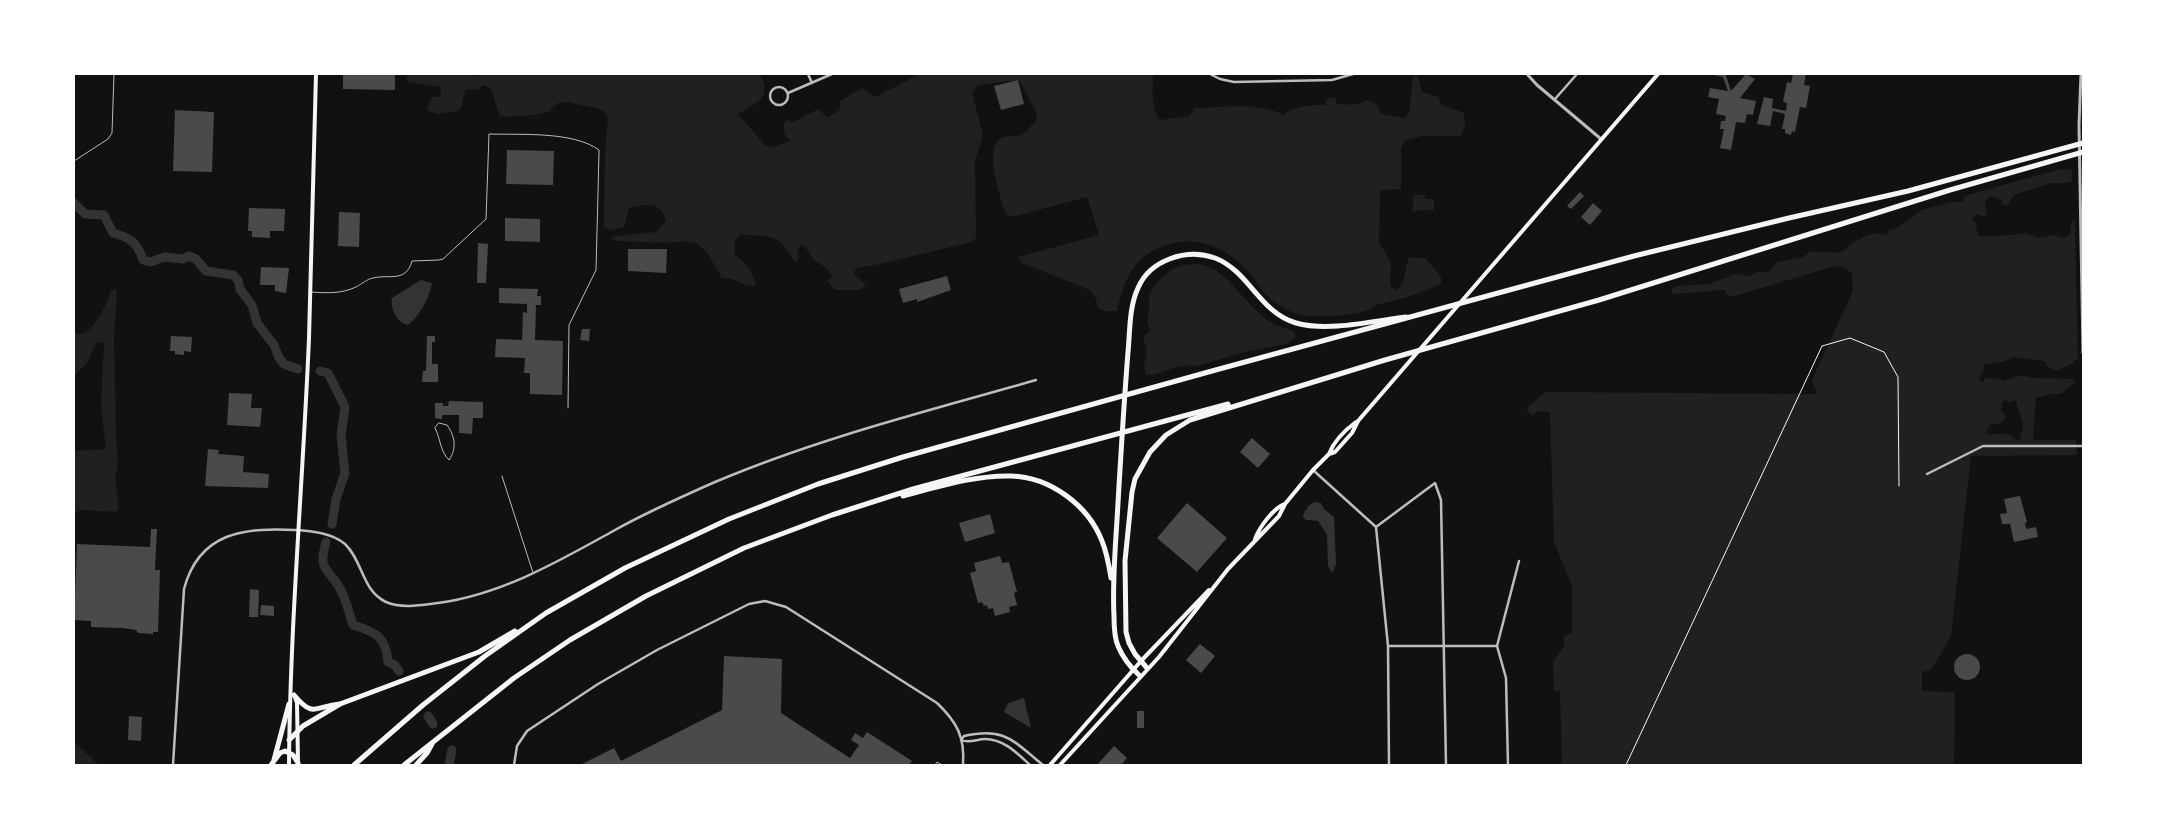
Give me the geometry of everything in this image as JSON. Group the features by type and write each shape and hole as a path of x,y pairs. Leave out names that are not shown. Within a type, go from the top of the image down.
{"highway":[{"path":"293,692 304,707 317,710 340,704 479,652 625,568 729,519 818,484 903,457 1212,371 1428,314 1524,286 1720,235 1908,192 2083,143"},
{"path":"1147,668 1129,643 1126,632 1124,577 1130,504 1138,474 1145,459 1157,444 1176,428 1203,415 1266,395 1708,267 1950,190 2083,152"},
{"path":"1112,594 1126,379 1133,306 1138,287 1154,268 1163,262 1182,255 1203,255 1226,264 1274,312 1295,323 1322,326 1428,314"},
{"path":"404,765 514,678 570,640 646,596 744,548 859,506 913,489 1266,395"},
{"path":"859,506 975,479 1011,476 1043,483 1056,489 1077,505 1096,529 1106,553 1117,644 1123,657 1140,676"},
{"path":"354,765 423,705 485,656 546,613"},
{"path":"273,763 289,704"},
{"path":"289,740 310,721 340,704"},
{"path":"416,765 427,753 433,742"},
{"path":"273,763 282,752 289,752 298,764"}],"main road":[{"path":"298,764 298,731 296,703 293,692 293,604 310,292 316,74"},
{"path":"1060,765 1171,642 1212,588 1255,539 1258,532 1280,506 1286,504 1313,470 1329,454 1332,447 1348,428 1358,421 1658,74"},
{"path":"1050,765 1141,661 1201,597 1212,588"},
{"path":"289,765 289,704 293,692"}],"street":[{"path":"808,74 812,83"},
{"path":"788,93 832,74"},
{"path":"1210,74 1220,80 1234,82 1332,80 1353,74"},
{"path":"1290,74 1291,80"},
{"path":"1527,74 1601,139"},
{"path":"1555,100 1577,74"},
{"path":"2081,74 2079,125 2083,353"},
{"path":"777,87 783,88 788,93 787,101 782,105 774,104 770,100 770,93 777,87"},
{"path":"173,765 183,605 188,576 200,556 219,539 238,532 255,529 298,530 319,533 335,538 345,544 352,552 370,589 385,602 411,606 456,600 495,589 534,574 661,507 774,458 863,429 1036,380"},
{"path":"1927,474 1983,446 2083,446"},
{"path":"1313,470 1376,527 1388,646 1390,765"},
{"path":"1376,527 1435,483 1441,500 1446,765"},
{"path":"1508,765 1506,678 1497,646 1519,561"},
{"path":"514,765 517,746 526,731 566,703 670,643 749,604 764,601 786,607 937,704 953,719 960,731 963,765"},
{"path":"1388,646 1497,646"},
{"path":"961,740 964,736 982,732 997,734 1016,742 1043,765"},
{"path":"961,740 967,743 988,739 998,741 1008,746 1030,765"}],"lane":[{"path":"74,160 108,139 112,133 114,74"},
{"path":"310,292 346,291 374,278 387,278 402,274 412,260 439,260 448,255 486,219 489,134 559,138 587,142 599,150 596,270 569,325 568,408"},
{"path":"439,423 447,425 454,441 454,449 449,460 442,453 440,440 434,428 439,423"},
{"path":"502,476 534,574"},
{"path":"935,765 937,762 942,765"}],"path":[{"path":"1626,765 1822,346 1850,338 1884,352 1898,377 1899,486"}],"shaded area":[{"path":"407,74 468,74 478,76 480,74 759,74 764,83 765,93 758,102 738,114 764,144 770,148 790,141 784,130 786,119 792,123 818,109 827,117 840,110 840,101 862,88 875,97 920,74 1153,74 1153,104 1160,120 1189,116 1195,108 1252,107 1263,108 1283,115 1303,107 1325,105 1328,98 1335,98 1337,104 1356,104 1367,100 1376,104 1381,114 1404,118 1409,114 1413,76 1418,76 1422,92 1438,97 1442,105 1464,113 1465,126 1461,136 1421,136 1405,141 1401,148 1401,189 1380,190 1379,242 1391,263 1390,285 1396,290 1400,287 1404,279 1409,257 1425,258 1441,277 1441,284 1353,314 1335,316 1302,315 1290,311 1273,301 1250,273 1221,250 1200,243 1178,242 1154,250 1145,256 1132,270 1127,279 1117,311 1104,311 1098,308 1096,299 1090,290 1022,263 1018,257 1099,235 1087,197 1012,217 1006,214 994,173 993,151 1003,137 1018,136 1026,131 1036,121 1037,114 1019,80 978,85 972,93 983,134 975,162 976,238 971,242 857,268 853,273 866,285 860,290 835,290 827,280 833,277 831,273 815,260 804,246 802,245 797,248 799,256 797,263 781,243 771,237 740,235 735,241 735,255 749,268 756,286 722,278 707,252 696,243 681,241 670,243 619,241 611,239 615,236 656,232 666,220 660,209 656,206 642,205 629,208 624,227 610,230 604,228 605,153 608,118 603,110 568,102 558,103 548,112 534,115 500,117 491,89 484,85 477,90 467,89 459,111 437,114 427,110 432,97 440,97 441,87 409,82 406,79"},
{"path":"2061,169 2072,170 2072,181 2068,183 2051,183 2014,195 2008,205 2002,205 2001,200 1990,196 1985,201 1986,217 1976,214 1972,219 1976,224 1978,236 2002,236 2025,233 2039,238 2053,235 2065,238 2070,234 2072,221 2075,221 2078,357 2073,363 2056,371 2047,366 2045,361 2013,357 2003,362 1983,365 1984,371 1978,379 1983,382 1986,378 2004,381 2021,375 2034,378 2073,379 2076,382 2061,394 2051,394 2036,398 2033,436 2034,440 2076,440 2077,455 1971,456 1951,636 1931,670 1922,672 1922,691 1955,692 1954,765 1562,765 1560,691 1554,691 1553,662 1564,646 1563,636 1572,633 1572,586 1554,542 1550,412 1539,411 1532,416 1526,408 1546,392 1817,394 1812,380 1853,291 1852,273 1844,268 1835,266 1731,297 1726,294 1726,290 1673,294 1671,290 1676,286 1708,284 1736,274 1750,276 1759,271 1764,273 1769,271 1777,262 1803,257 1811,251 1835,253 1844,251 1849,245 1865,236 1878,233 1886,235 1890,229 1895,229 1922,210 1951,202 1963,202 1965,197","holes":["2005,400 2010,402 2016,400 2023,422 2021,440 2016,440 2005,434 1985,434 1991,424 2000,423 2004,420 2006,416 2001,410 2002,402"]},
{"path":"1413,195 1425,195 1425,199 1434,199 1434,210 1411,211 1413,208"},
{"path":"1198,264 1208,267 1225,278 1261,315 1276,325 1295,333 1295,338 1286,344 1245,352 1198,366 1189,365 1153,375 1146,374 1144,367 1147,351 1143,336 1150,331 1147,319 1149,294 1156,284 1171,270 1182,265"},
{"path":"421,280 432,283 429,294 412,322 408,325 404,324 395,314 392,298"},
{"path":"116,289 114,338 118,464 115,478 119,508 115,512 82,510 74,513 74,451 106,449 101,407 104,343 98,342 88,361 77,373 74,380 74,332 80,334 86,332 94,325 111,290"},
{"path":"1316,502 1321,503 1324,509 1334,517 1336,564 1332,573 1328,566 1327,535 1318,521 1306,520 1303,517 1307,508"},
{"path":"1024,698 1031,728 1004,712 1008,703"},
{"path":"74,741 75,743 98,764 74,765"}],"building":[{"path":"343,74 395,74 395,90 343,89"},
{"path":"1710,74 1728,74 1726,76 1731,91 1746,74 1755,79 1740,98 1756,101 1753,115 1747,114 1745,123 1736,122 1731,150 1720,148 1724,129 1720,129 1721,121 1725,121 1726,116 1716,114 1719,99 1708,97 1710,88 1728,91 1723,77"},
{"path":"1793,74 1806,74 1804,85 1810,86 1806,108 1800,107 1795,132 1792,131 1791,135 1785,133 1785,129 1782,129 1785,114 1773,111 1770,126 1757,124 1764,97 1773,99 1772,108 1786,111 1787,103 1783,102 1787,82 1791,83"},
{"path":"1018,80 1024,104 1001,110 994,86"},
{"path":"175,110 214,112 212,172 173,171"},
{"path":"507,150 554,151 553,185 506,184"},
{"path":"1580,192 1584,196 1571,209 1567,206"},
{"path":"1593,203 1602,211 1590,225 1581,217"},
{"path":"249,208 285,209 284,231 270,231 270,238 252,237 252,231 248,231"},
{"path":"339,212 360,213 359,247 338,246"},
{"path":"505,218 540,219 540,242 505,241"},
{"path":"478,243 488,244 486,283 477,283"},
{"path":"628,249 667,249 666,273 628,271"},
{"path":"261,267 289,268 286,293 275,291 275,285 260,285"},
{"path":"947,276 951,290 917,302 917,299 903,303 899,289"},
{"path":"499,288 538,289 537,296 541,296 541,305 536,305 535,340 563,341 562,395 530,394 530,373 524,373 525,358 495,357 496,339 522,340 523,312 527,313 527,304 499,303"},
{"path":"582,329 590,329 589,341 580,340"},
{"path":"171,336 192,337 191,352 184,351 184,355 175,354 175,351 170,351"},
{"path":"427,336 435,336 435,342 432,342 432,364 438,364 438,382 422,382 423,371 426,371"},
{"path":"229,393 252,394 251,408 262,408 260,427 227,425"},
{"path":"449,401 483,402 483,418 473,418 472,434 459,433 459,415 442,415 442,419 435,418 435,403 443,403 443,406 448,406"},
{"path":"1252,438 1270,454 1258,468 1240,452"},
{"path":"208,449 219,450 218,454 244,456 243,472 269,474 268,488 205,486"},
{"path":"2020,496 2027,522 2025,523 2026,529 2036,527 2038,537 2014,542 2010,524 2002,524 2000,514 2007,513 2004,499"},
{"path":"1187,503 1227,538 1197,572 1157,538"},
{"path":"990,514 995,533 965,542 959,523"},
{"path":"151,529 157,529 155,570 160,570 158,632 153,632 153,634 138,633 136,630 122,628 91,627 91,621 74,620 77,544 150,547"},
{"path":"1000,556 1002,563 1009,562 1017,592 1014,593 1017,605 1009,607 1010,612 995,616 993,608 988,609 987,605 984,606 982,602 978,603 970,573 976,571 974,563"},
{"path":"250,589 259,590 258,617 249,617"},
{"path":"261,605 274,606 274,616 260,615"},
{"path":"1200,644 1215,656 1201,673 1186,660"},
{"path":"1967,654 1976,658 1980,667 1976,676 1967,680 1958,676 1954,667 1958,658"},
{"path":"724,656 782,659 781,713 850,758 859,745 851,740 855,733 863,738 867,732 912,761 909,765 580,765 614,748 621,761 722,710"},
{"path":"1137,711 1144,711 1144,728 1137,728"},
{"path":"129,716 142,717 141,741 128,740"},
{"path":"1114,746 1127,758 1121,765 1097,765"}],"waterway":[{"path":"74,203 85,214 104,215 113,233 124,237 136,245 143,260 150,262 165,257 183,259 189,256 196,259 206,271 233,275 238,280 240,289 252,305 257,323 274,345 279,358 284,364 298,369"},
{"path":"320,371 328,373 345,407 341,435 345,473 336,499 332,524"},
{"path":"326,542 323,563 341,591 353,625 374,633 385,647 388,662 395,665 399,671"},
{"path":"428,716 433,724"},
{"path":"449,765 452,750"}]}
